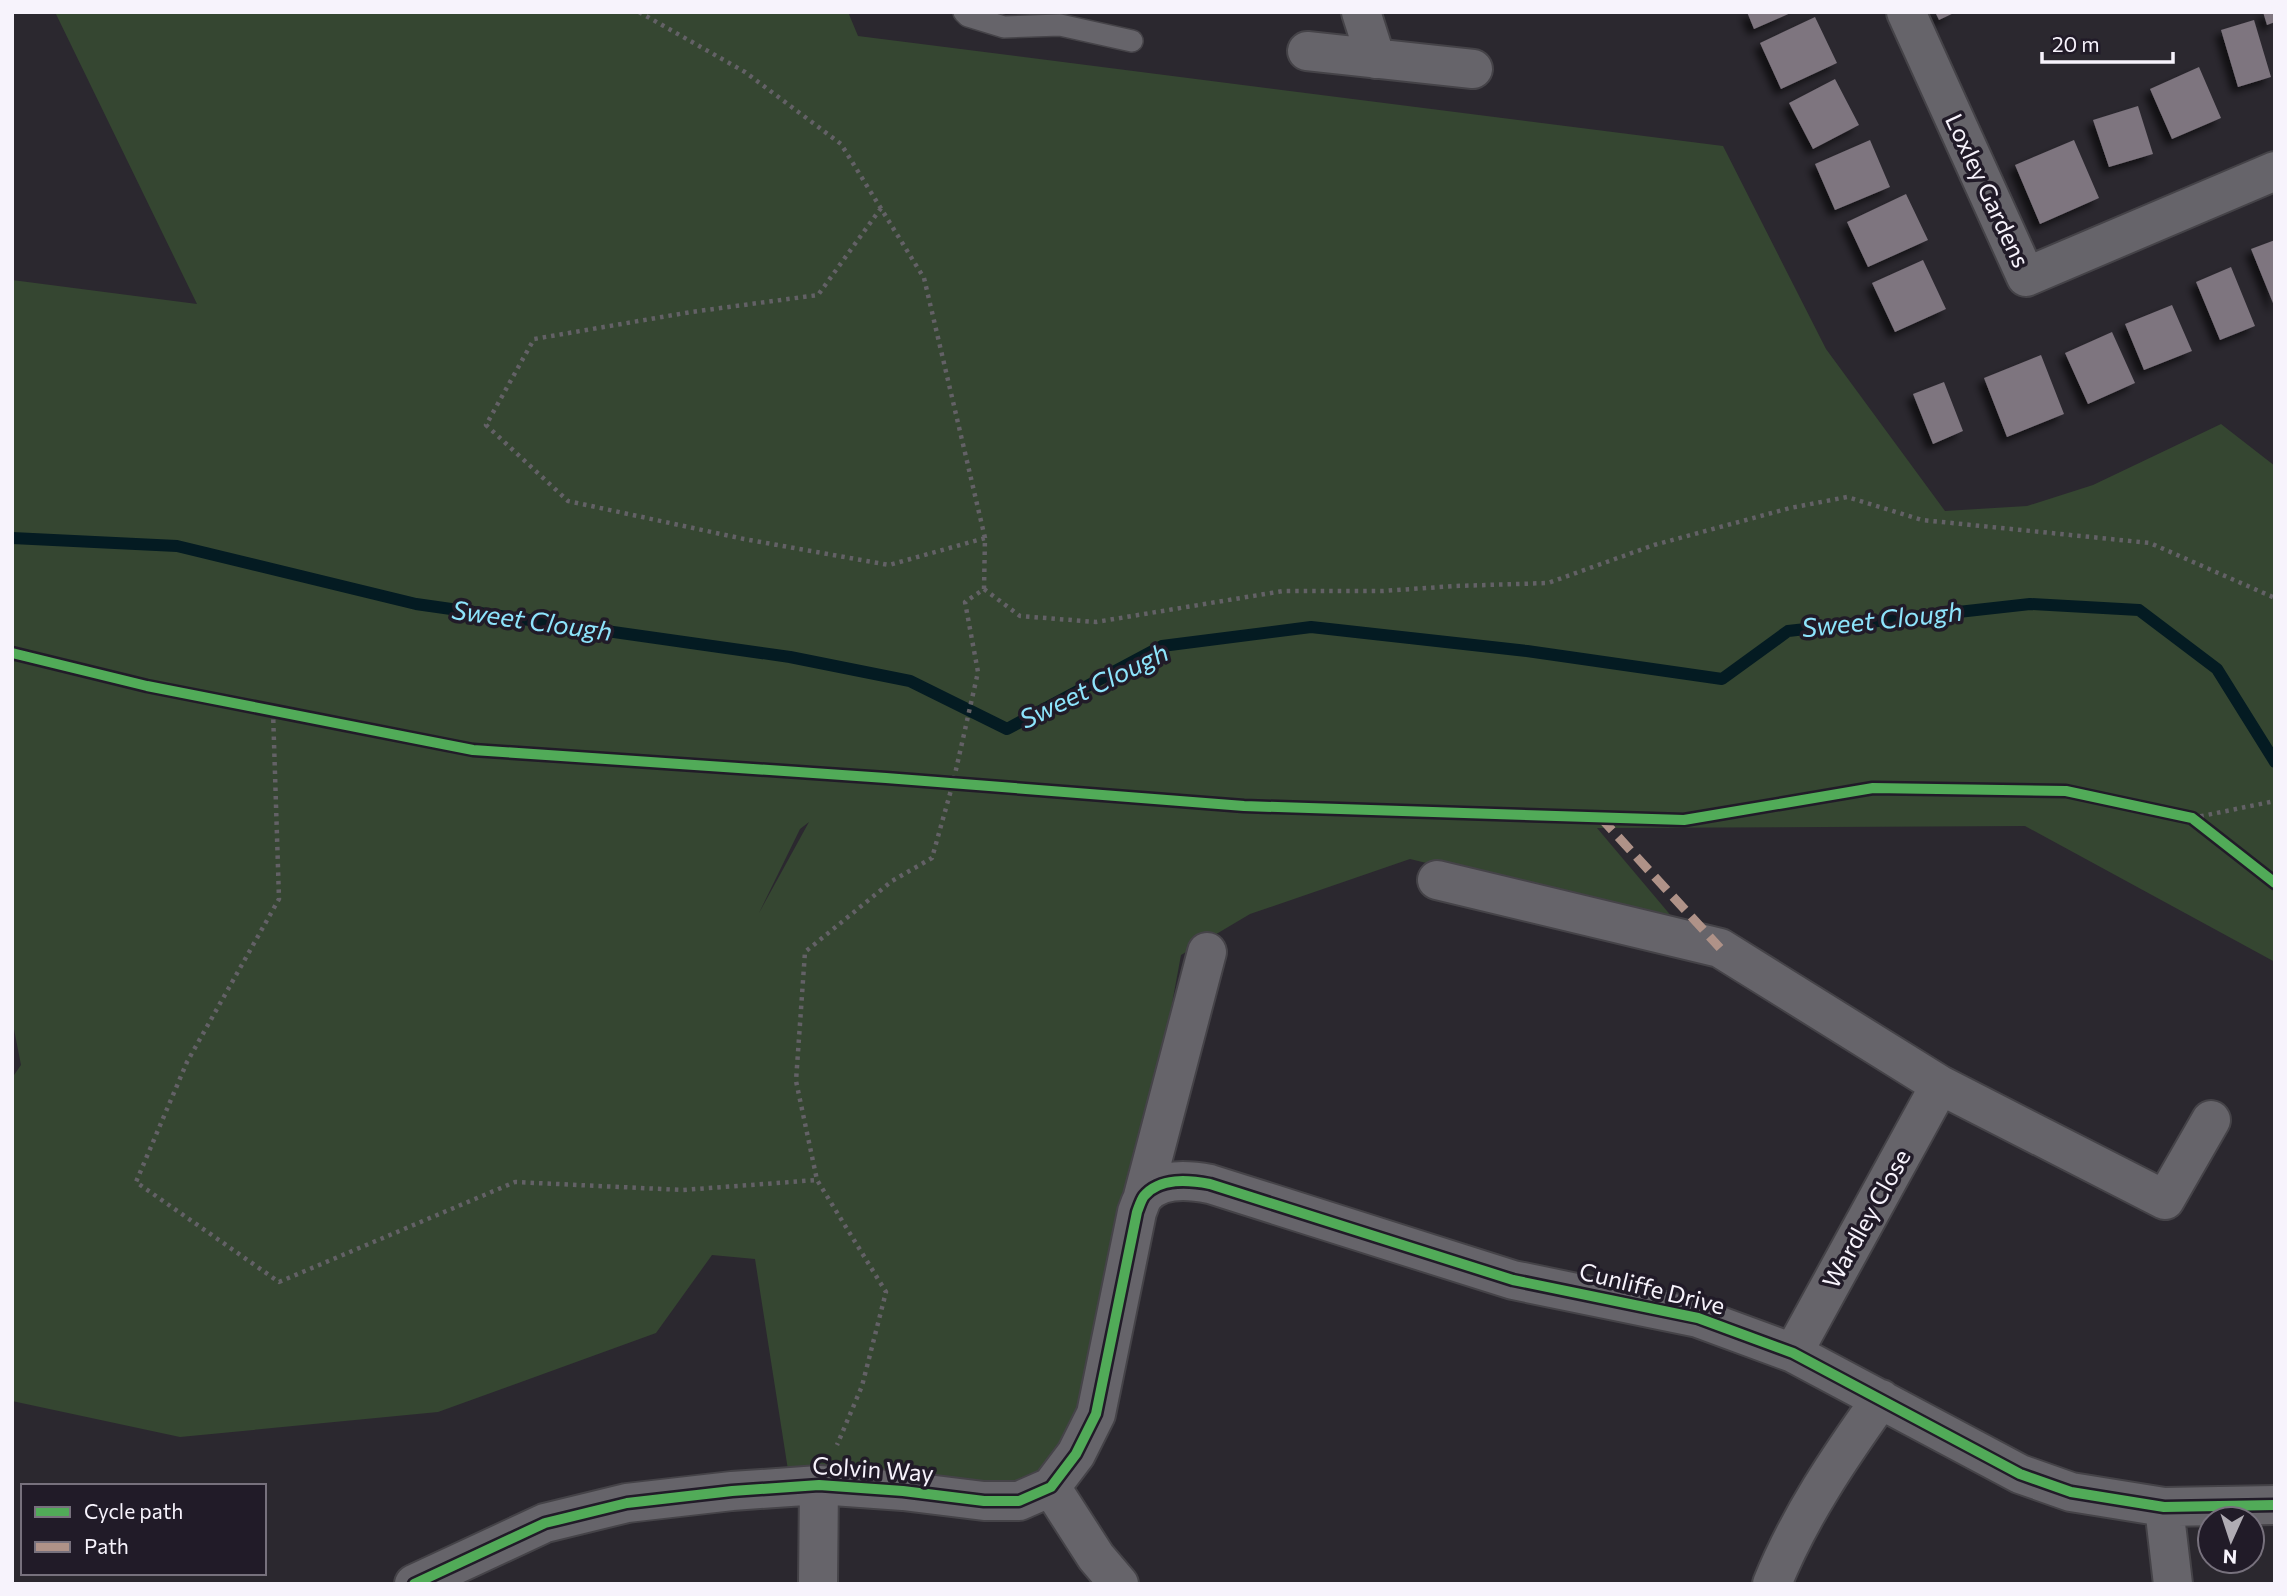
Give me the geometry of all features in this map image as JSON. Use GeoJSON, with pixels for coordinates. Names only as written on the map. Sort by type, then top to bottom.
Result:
{"type":"FeatureCollection","features":[{"type":"Feature","properties":{"kind":"street"},"geometry":{"type":"LineString","coordinates":[[1360,12],[1376,59]]}},
{"type":"Feature","properties":{"kind":"street","name":"Loxley Gardens"},"geometry":{"type":"LineString","coordinates":[[1906,12],[2026,277],[2275,171]]}},
{"type":"Feature","properties":{"kind":"street"},"geometry":{"type":"LineString","coordinates":[[1307,51],[1473,69]]}},
{"type":"Feature","properties":{"kind":"street"},"geometry":{"type":"LineString","coordinates":[[1437,880],[1720,948],[1940,1085],[2165,1199],[2211,1120]]}},
{"type":"Feature","properties":{"kind":"street","name":"Colvin Way"},"geometry":{"type":"LineString","coordinates":[[414,1584],[467,1572],[545,1522],[627,1503],[819,1485],[903,1491],[984,1501],[1019,1501],[1051,1487],[1076,1454],[1096,1414],[1140,1204],[1207,952]]}},
{"type":"Feature","properties":{"kind":"street","name":"Wardley Close"},"geometry":{"type":"LineString","coordinates":[[1793,1353],[1940,1085]]}},
{"type":"Feature","properties":{"kind":"street","name":"Cunliffe Drive"},"geometry":{"type":"LineString","coordinates":[[1140,1204],[1156,1188],[1172,1181],[1190,1180],[1210,1184],[1513,1280],[1698,1318],[1793,1353],[2020,1474],[2071,1492],[2164,1507],[2275,1505]]}},
{"type":"Feature","properties":{"kind":"street"},"geometry":{"type":"LineString","coordinates":[[1772,1584],[1803,1519],[1834,1465],[1881,1399]]}},
{"type":"Feature","properties":{"kind":"street"},"geometry":{"type":"LineString","coordinates":[[818,1584],[819,1485]]}},
{"type":"Feature","properties":{"kind":"street"},"geometry":{"type":"LineString","coordinates":[[1051,1487],[1096,1557],[1119,1584]]}},
{"type":"Feature","properties":{"kind":"street"},"geometry":{"type":"LineString","coordinates":[[2164,1507],[2173,1584]]}},
{"type":"Feature","properties":{"kind":"lane"},"geometry":{"type":"LineString","coordinates":[[964,12],[968,16],[1004,27],[1060,25],[1132,41]]}},
{"type":"Feature","properties":{"kind":"path"},"geometry":{"type":"LineString","coordinates":[[640,14],[647,12]]}},
{"type":"Feature","properties":{"kind":"path"},"geometry":{"type":"LineString","coordinates":[[640,14],[745,72],[841,144],[924,278],[985,538],[984,589]]}},
{"type":"Feature","properties":{"kind":"path"},"geometry":{"type":"LineString","coordinates":[[880,208],[818,295],[691,312],[534,339],[486,425],[568,501],[744,539],[889,565],[985,538]]}},
{"type":"Feature","properties":{"kind":"path"},"geometry":{"type":"LineString","coordinates":[[984,589],[1020,616],[1096,622],[1283,591],[1383,592],[1548,583],[1654,545],[1790,508],[1847,498],[1922,520],[2150,543],[2275,598]]}},
{"type":"Feature","properties":{"kind":"path"},"geometry":{"type":"LineString","coordinates":[[819,1485],[862,1386],[886,1292],[817,1180],[796,1081],[805,952],[892,881],[932,858],[953,783],[978,672],[965,602],[984,589]]}},
{"type":"Feature","properties":{"kind":"path"},"geometry":{"type":"LineString","coordinates":[[260,708],[286,713]]}},
{"type":"Feature","properties":{"kind":"path"},"geometry":{"type":"LineString","coordinates":[[273,711],[279,899],[187,1062],[136,1181],[279,1282],[515,1182],[682,1190],[817,1180]]}},
{"type":"Feature","properties":{"kind":"path"},"geometry":{"type":"LineString","coordinates":[[940,782],[967,784]]}},
{"type":"Feature","properties":{"kind":"path"},"geometry":{"type":"LineString","coordinates":[[2179,816],[2192,818],[2275,800]]}},
{"type":"Feature","properties":{"kind":"path"},"geometry":{"type":"LineString","coordinates":[[2192,818],[2202,827]]}},
{"type":"Feature","properties":{"kind":"green space"},"geometry":{"type":"Polygon","coordinates":[[[55,12],[848,12],[858,36],[1723,146],[1826,349],[1945,511],[2027,506],[2093,485],[2221,424],[2275,466],[2275,962],[2025,826],[1597,828],[1678,924],[1410,859],[1250,914],[1181,955],[1096,1414],[1051,1487],[788,1470],[755,1259],[712,1255],[656,1333],[438,1412],[180,1437],[12,1401],[12,1078],[21,1065],[12,1019],[12,280],[197,304],[55,12]],[[809,822],[800,829],[759,913],[809,822]]]}},
{"type":"Feature","properties":{"kind":"building"},"geometry":{"type":"Polygon","coordinates":[[[1747,12],[1793,12],[1754,29],[1747,12]]]}},
{"type":"Feature","properties":{"kind":"building"},"geometry":{"type":"Polygon","coordinates":[[[1935,12],[1956,12],[1939,20],[1935,12]]]}},
{"type":"Feature","properties":{"kind":"building"},"geometry":{"type":"Polygon","coordinates":[[[2263,12],[2275,12],[2275,22],[2267,25],[2263,12]]]}},
{"type":"Feature","properties":{"kind":"building"},"geometry":{"type":"Polygon","coordinates":[[[1815,17],[1837,63],[1781,89],[1760,43],[1815,17]]]}},
{"type":"Feature","properties":{"kind":"building"},"geometry":{"type":"Polygon","coordinates":[[[2254,20],[2271,77],[2238,87],[2221,30],[2254,20]]]}},
{"type":"Feature","properties":{"kind":"building"},"geometry":{"type":"Polygon","coordinates":[[[2199,67],[2221,118],[2172,139],[2150,89],[2199,67]]]}},
{"type":"Feature","properties":{"kind":"building"},"geometry":{"type":"Polygon","coordinates":[[[1835,79],[1859,125],[1813,149],[1789,103],[1835,79]]]}},
{"type":"Feature","properties":{"kind":"building"},"geometry":{"type":"Polygon","coordinates":[[[2138,106],[2153,154],[2109,167],[2093,120],[2138,106]]]}},
{"type":"Feature","properties":{"kind":"building"},"geometry":{"type":"Polygon","coordinates":[[[1870,140],[1890,187],[1835,210],[1815,164],[1870,140]]]}},
{"type":"Feature","properties":{"kind":"building"},"geometry":{"type":"Polygon","coordinates":[[[2074,140],[2099,198],[2040,224],[2015,165],[2074,140]]]}},
{"type":"Feature","properties":{"kind":"building"},"geometry":{"type":"Polygon","coordinates":[[[1906,194],[1928,240],[1868,267],[1847,222],[1906,194]]]}},
{"type":"Feature","properties":{"kind":"building"},"geometry":{"type":"Polygon","coordinates":[[[2275,240],[2275,308],[2251,249],[2275,240]]]}},
{"type":"Feature","properties":{"kind":"building"},"geometry":{"type":"Polygon","coordinates":[[[1923,260],[1946,309],[1895,332],[1872,283],[1923,260]]]}},
{"type":"Feature","properties":{"kind":"building"},"geometry":{"type":"Polygon","coordinates":[[[2231,267],[2255,326],[2220,340],[2196,282],[2231,267]]]}},
{"type":"Feature","properties":{"kind":"building"},"geometry":{"type":"Polygon","coordinates":[[[2172,305],[2192,351],[2144,370],[2125,324],[2172,305]]]}},
{"type":"Feature","properties":{"kind":"building"},"geometry":{"type":"Polygon","coordinates":[[[2112,332],[2135,383],[2088,404],[2065,353],[2112,332]]]}},
{"type":"Feature","properties":{"kind":"building"},"geometry":{"type":"Polygon","coordinates":[[[2041,355],[2064,414],[2007,437],[1984,378],[2041,355]]]}},
{"type":"Feature","properties":{"kind":"building"},"geometry":{"type":"Polygon","coordinates":[[[1944,382],[1963,431],[1933,444],[1913,394],[1944,382]]]}},
{"type":"Feature","properties":{"kind":"waterway","name":"Sweet Clough"},"geometry":{"type":"LineString","coordinates":[[12,538],[177,546],[416,604],[790,657],[910,681],[1007,729],[1162,646],[1311,627],[1527,651],[1722,679],[1788,631],[2030,604],[2139,610],[2217,669],[2275,762]]}},
{"type":"Feature","properties":{"kind":"marked path"},"geometry":{"type":"LineString","coordinates":[[1600,817],[1720,948]]}},
{"type":"Feature","properties":{"kind":"cycle path"},"geometry":{"type":"LineString","coordinates":[[12,653],[147,686],[473,750],[1244,806],[1684,820],[1873,788],[2066,791],[2192,818],[2275,883]]}},
{"type":"Feature","properties":{"kind":"cycle path"},"geometry":{"type":"LineString","coordinates":[[414,1584],[545,1523],[627,1503],[732,1491],[819,1485],[903,1491],[984,1501],[1019,1501],[1051,1487],[1076,1454],[1096,1414],[1140,1204],[1151,1190],[1175,1181],[1210,1184],[1513,1280],[1698,1318],[1793,1353],[2020,1474],[2071,1492],[2164,1507],[2275,1505]]}}]}
